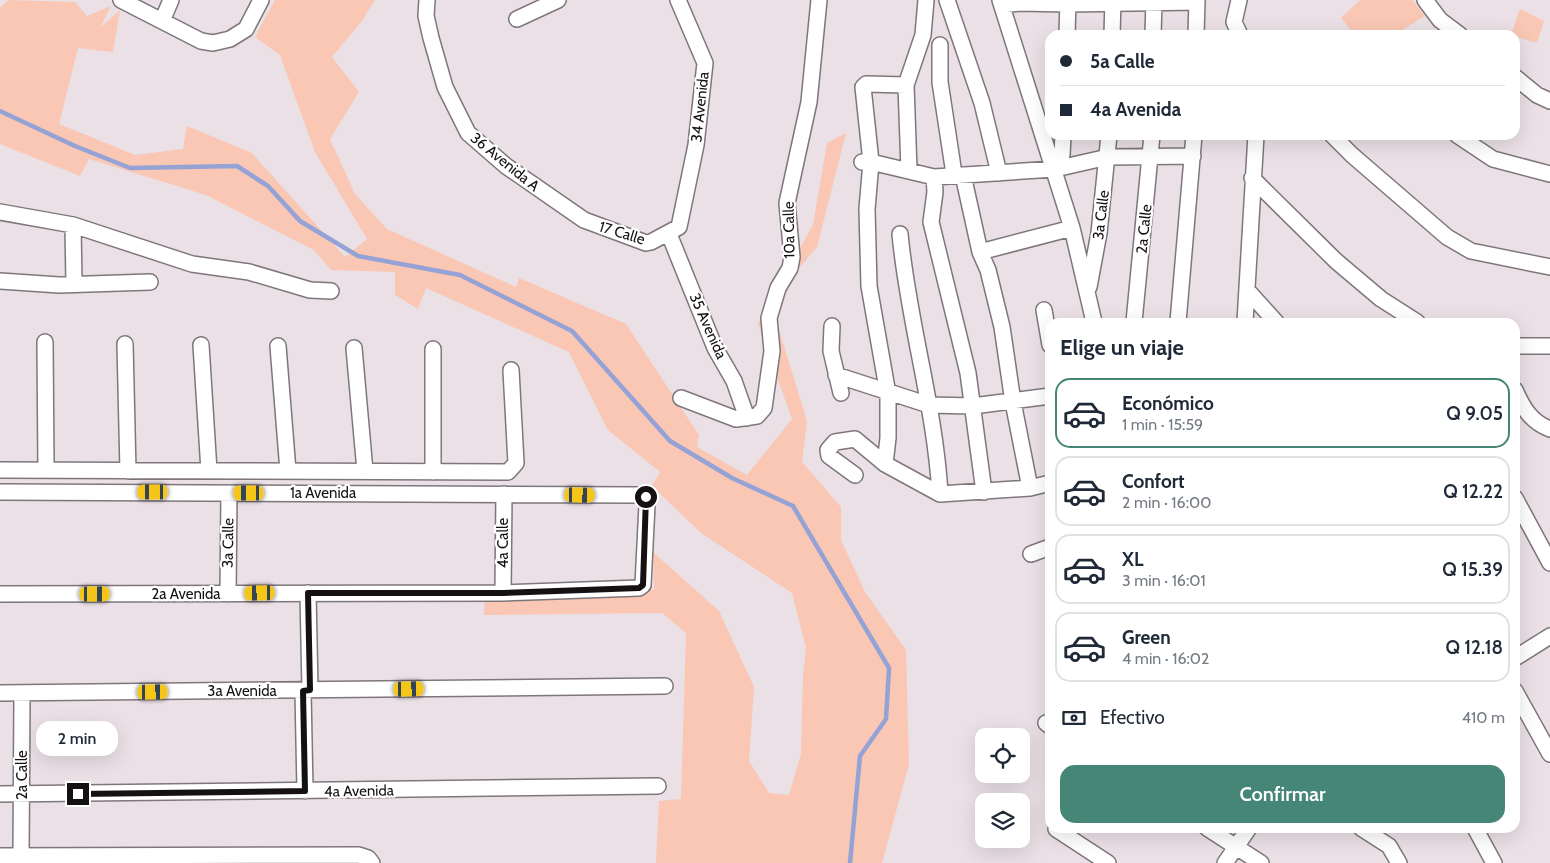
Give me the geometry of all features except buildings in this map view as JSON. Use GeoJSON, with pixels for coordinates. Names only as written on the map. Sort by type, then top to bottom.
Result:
{"type":"FeatureCollection","features":[{"type":"Feature","properties":{"kind":"street"},"geometry":{"type":"LineString","coordinates":[[121,0],[176,30],[213,43],[230,39],[246,29],[261,0]]}},
{"type":"Feature","properties":{"kind":"street"},"geometry":{"type":"LineString","coordinates":[[162,21],[171,0]]}},
{"type":"Feature","properties":{"kind":"street","name":"36 Avenida A"},"geometry":{"type":"LineString","coordinates":[[427,0],[426,16],[445,87],[468,133],[506,166],[584,220]]}},
{"type":"Feature","properties":{"kind":"street"},"geometry":{"type":"LineString","coordinates":[[517,18],[558,0]]}},
{"type":"Feature","properties":{"kind":"street","name":"34 Avenida"},"geometry":{"type":"LineString","coordinates":[[678,0],[704,63],[696,145],[682,219]]}},
{"type":"Feature","properties":{"kind":"street","name":"10a Calle"},"geometry":{"type":"LineString","coordinates":[[747,418],[757,416],[764,408],[772,351],[769,318],[778,288],[790,268],[792,257],[787,203],[808,102],[819,0]]}},
{"type":"Feature","properties":{"kind":"street"},"geometry":{"type":"LineString","coordinates":[[909,170],[906,85],[923,35],[926,0]]}},
{"type":"Feature","properties":{"kind":"street"},"geometry":{"type":"LineString","coordinates":[[947,0],[982,103],[999,173]]}},
{"type":"Feature","properties":{"kind":"street"},"geometry":{"type":"LineString","coordinates":[[1238,30],[1234,22],[1239,0]]}},
{"type":"Feature","properties":{"kind":"street"},"geometry":{"type":"LineString","coordinates":[[1425,0],[1440,20],[1453,30]]}},
{"type":"Feature","properties":{"kind":"street"},"geometry":{"type":"LineString","coordinates":[[1045,138],[1001,3],[1023,1],[1197,1],[1196,30]]}},
{"type":"Feature","properties":{"kind":"street"},"geometry":{"type":"LineString","coordinates":[[1112,30],[1113,1]]}},
{"type":"Feature","properties":{"kind":"street"},"geometry":{"type":"LineString","coordinates":[[1153,30],[1154,1]]}},
{"type":"Feature","properties":{"kind":"street"},"geometry":{"type":"LineString","coordinates":[[1067,30],[1068,2]]}},
{"type":"Feature","properties":{"kind":"street"},"geometry":{"type":"LineString","coordinates":[[940,45],[940,82],[959,175],[980,252],[988,270],[1002,327],[1012,402],[1030,488]]}},
{"type":"Feature","properties":{"kind":"street"},"geometry":{"type":"LineString","coordinates":[[1520,81],[1537,95],[1550,101]]}},
{"type":"Feature","properties":{"kind":"street"},"geometry":{"type":"LineString","coordinates":[[885,464],[888,438],[888,394],[869,286],[863,86],[866,84],[906,85]]}},
{"type":"Feature","properties":{"kind":"street"},"geometry":{"type":"LineString","coordinates":[[1046,140],[1072,228],[1093,318]]}},
{"type":"Feature","properties":{"kind":"street"},"geometry":{"type":"LineString","coordinates":[[1055,169],[1062,155],[1063,140]]}},
{"type":"Feature","properties":{"kind":"street","name":"3a Calle"},"geometry":{"type":"LineString","coordinates":[[1088,294],[1099,233],[1109,140]]}},
{"type":"Feature","properties":{"kind":"street","name":"2a Calle"},"geometry":{"type":"LineString","coordinates":[[1134,318],[1152,156],[1152,140]]}},
{"type":"Feature","properties":{"kind":"street"},"geometry":{"type":"LineString","coordinates":[[1178,318],[1194,140]]}},
{"type":"Feature","properties":{"kind":"street"},"geometry":{"type":"LineString","coordinates":[[1245,318],[1256,140]]}},
{"type":"Feature","properties":{"kind":"street"},"geometry":{"type":"LineString","coordinates":[[1337,140],[1447,237],[1471,252],[1550,267]]}},
{"type":"Feature","properties":{"kind":"street"},"geometry":{"type":"LineString","coordinates":[[1464,140],[1492,159],[1550,174]]}},
{"type":"Feature","properties":{"kind":"street"},"geometry":{"type":"LineString","coordinates":[[866,162],[934,176],[1055,169],[1108,157],[1193,156]]}},
{"type":"Feature","properties":{"kind":"street"},"geometry":{"type":"LineString","coordinates":[[934,176],[932,222],[959,332],[984,492]]}},
{"type":"Feature","properties":{"kind":"street"},"geometry":{"type":"LineString","coordinates":[[1252,178],[1336,261],[1381,299],[1411,318]]}},
{"type":"Feature","properties":{"kind":"street"},"geometry":{"type":"LineString","coordinates":[[0,212],[73,225],[192,264],[249,272],[310,290],[331,291]]}},
{"type":"Feature","properties":{"kind":"street","name":"17 Calle"},"geometry":{"type":"LineString","coordinates":[[584,220],[646,243],[669,234],[679,227],[682,219]]}},
{"type":"Feature","properties":{"kind":"street"},"geometry":{"type":"LineString","coordinates":[[73,225],[74,284]]}},
{"type":"Feature","properties":{"kind":"street"},"geometry":{"type":"LineString","coordinates":[[980,252],[1072,228]]}},
{"type":"Feature","properties":{"kind":"street","name":"35 Avenida"},"geometry":{"type":"LineString","coordinates":[[669,234],[715,348],[734,381],[747,418]]}},
{"type":"Feature","properties":{"kind":"street"},"geometry":{"type":"LineString","coordinates":[[900,234],[908,300],[929,405],[940,494]]}},
{"type":"Feature","properties":{"kind":"street"},"geometry":{"type":"LineString","coordinates":[[0,281],[74,284],[150,282]]}},
{"type":"Feature","properties":{"kind":"street"},"geometry":{"type":"LineString","coordinates":[[1248,291],[1272,318]]}},
{"type":"Feature","properties":{"kind":"street"},"geometry":{"type":"LineString","coordinates":[[1044,310],[1045,318]]}},
{"type":"Feature","properties":{"kind":"street"},"geometry":{"type":"LineString","coordinates":[[832,326],[831,351],[841,393]]}},
{"type":"Feature","properties":{"kind":"street"},"geometry":{"type":"LineString","coordinates":[[45,342],[46,470]]}},
{"type":"Feature","properties":{"kind":"street"},"geometry":{"type":"LineString","coordinates":[[125,344],[128,470]]}},
{"type":"Feature","properties":{"kind":"street"},"geometry":{"type":"LineString","coordinates":[[201,345],[209,471]]}},
{"type":"Feature","properties":{"kind":"street"},"geometry":{"type":"LineString","coordinates":[[1520,345],[1550,346]]}},
{"type":"Feature","properties":{"kind":"street"},"geometry":{"type":"LineString","coordinates":[[278,346],[288,471]]}},
{"type":"Feature","properties":{"kind":"street"},"geometry":{"type":"LineString","coordinates":[[354,348],[365,471]]}},
{"type":"Feature","properties":{"kind":"street"},"geometry":{"type":"LineString","coordinates":[[433,349],[433,472]]}},
{"type":"Feature","properties":{"kind":"street"},"geometry":{"type":"LineString","coordinates":[[0,470],[508,472],[516,463],[511,370]]}},
{"type":"Feature","properties":{"kind":"street"},"geometry":{"type":"LineString","coordinates":[[836,376],[888,394],[929,405],[972,406],[1045,397]]}},
{"type":"Feature","properties":{"kind":"street"},"geometry":{"type":"LineString","coordinates":[[681,398],[736,419],[747,418]]}},
{"type":"Feature","properties":{"kind":"street"},"geometry":{"type":"LineString","coordinates":[[1520,400],[1526,412],[1539,424],[1550,429]]}},
{"type":"Feature","properties":{"kind":"street"},"geometry":{"type":"LineString","coordinates":[[855,475],[829,456],[828,450],[835,442],[855,439],[885,464],[940,494],[1030,488],[1045,484]]}},
{"type":"Feature","properties":{"kind":"street","name":"1a Avenida"},"geometry":{"type":"LineString","coordinates":[[0,492],[504,494],[646,497],[642,587]]}},
{"type":"Feature","properties":{"kind":"street","name":"3a Calle"},"geometry":{"type":"LineString","coordinates":[[228,594],[229,493]]}},
{"type":"Feature","properties":{"kind":"street","name":"4a Calle"},"geometry":{"type":"LineString","coordinates":[[503,593],[504,494]]}},
{"type":"Feature","properties":{"kind":"street"},"geometry":{"type":"LineString","coordinates":[[1520,507],[1550,563]]}},
{"type":"Feature","properties":{"kind":"street"},"geometry":{"type":"LineString","coordinates":[[1031,554],[1045,549]]}},
{"type":"Feature","properties":{"kind":"street","name":"2a Avenida"},"geometry":{"type":"LineString","coordinates":[[0,594],[503,593],[642,587]]}},
{"type":"Feature","properties":{"kind":"street"},"geometry":{"type":"LineString","coordinates":[[305,791],[308,593]]}},
{"type":"Feature","properties":{"kind":"street"},"geometry":{"type":"LineString","coordinates":[[1520,655],[1550,636]]}},
{"type":"Feature","properties":{"kind":"street","name":"3a Avenida"},"geometry":{"type":"LineString","coordinates":[[0,693],[665,686]]}},
{"type":"Feature","properties":{"kind":"street","name":"2a Calle"},"geometry":{"type":"LineString","coordinates":[[21,856],[22,693]]}},
{"type":"Feature","properties":{"kind":"street"},"geometry":{"type":"LineString","coordinates":[[1520,698],[1544,731],[1550,754]]}},
{"type":"Feature","properties":{"kind":"street","name":"4a Avenida"},"geometry":{"type":"LineString","coordinates":[[0,794],[658,786]]}},
{"type":"Feature","properties":{"kind":"street"},"geometry":{"type":"LineString","coordinates":[[1062,833],[1108,863]]}},
{"type":"Feature","properties":{"kind":"street"},"geometry":{"type":"LineString","coordinates":[[1215,833],[1261,863]]}},
{"type":"Feature","properties":{"kind":"street"},"geometry":{"type":"LineString","coordinates":[[1225,863],[1246,833]]}},
{"type":"Feature","properties":{"kind":"street"},"geometry":{"type":"LineString","coordinates":[[1370,833],[1389,846],[1399,863]]}},
{"type":"Feature","properties":{"kind":"street"},"geometry":{"type":"LineString","coordinates":[[1478,833],[1494,863]]}},
{"type":"Feature","properties":{"kind":"street"},"geometry":{"type":"LineString","coordinates":[[0,856],[327,859],[360,854],[370,860]]}},
{"type":"Feature","properties":{"kind":"shaded area"},"geometry":{"type":"Polygon","coordinates":[[[8,0],[75,2],[87,16],[111,6],[100,28],[120,10],[113,52],[78,48],[59,124],[135,155],[183,149],[187,126],[252,153],[345,257],[367,239],[315,152],[280,55],[255,37],[275,0],[375,0],[362,21],[332,57],[359,92],[330,139],[355,194],[387,229],[516,287],[519,278],[626,324],[699,435],[697,447],[747,475],[792,419],[758,324],[813,225],[827,143],[846,133],[817,247],[791,278],[777,323],[807,421],[802,462],[841,507],[841,540],[865,592],[906,650],[909,764],[882,863],[656,863],[659,801],[681,799],[686,633],[662,613],[484,615],[485,600],[654,590],[653,552],[719,611],[754,687],[749,761],[769,793],[789,795],[801,754],[803,675],[806,648],[792,593],[701,533],[652,486],[660,472],[608,430],[569,352],[426,288],[418,309],[395,295],[395,272],[331,270],[314,250],[206,195],[89,159],[80,176],[0,144],[0,8],[8,0]]]}},
{"type":"Feature","properties":{"kind":"shaded area"},"geometry":{"type":"Polygon","coordinates":[[[1360,0],[1412,0],[1425,16],[1402,30],[1351,30],[1341,18],[1360,0]]]}},
{"type":"Feature","properties":{"kind":"shaded area"},"geometry":{"type":"Polygon","coordinates":[[[1520,9],[1544,21],[1537,43],[1520,38],[1520,30],[1513,30],[1520,9]]]}},
{"type":"Feature","properties":{"kind":"waterway"},"geometry":{"type":"LineString","coordinates":[[0,111],[75,146],[130,168],[237,166],[268,186],[300,221],[358,256],[460,275],[572,331],[670,441],[732,478],[793,506],[889,668],[886,719],[860,756],[850,863]]}},
{"type":"Feature","properties":{"kind":"route"},"geometry":{"type":"LineString","coordinates":[[78,794],[305,791],[303,691],[310,690],[308,593],[503,593],[639,588],[643,585],[646,497]]}}]}
